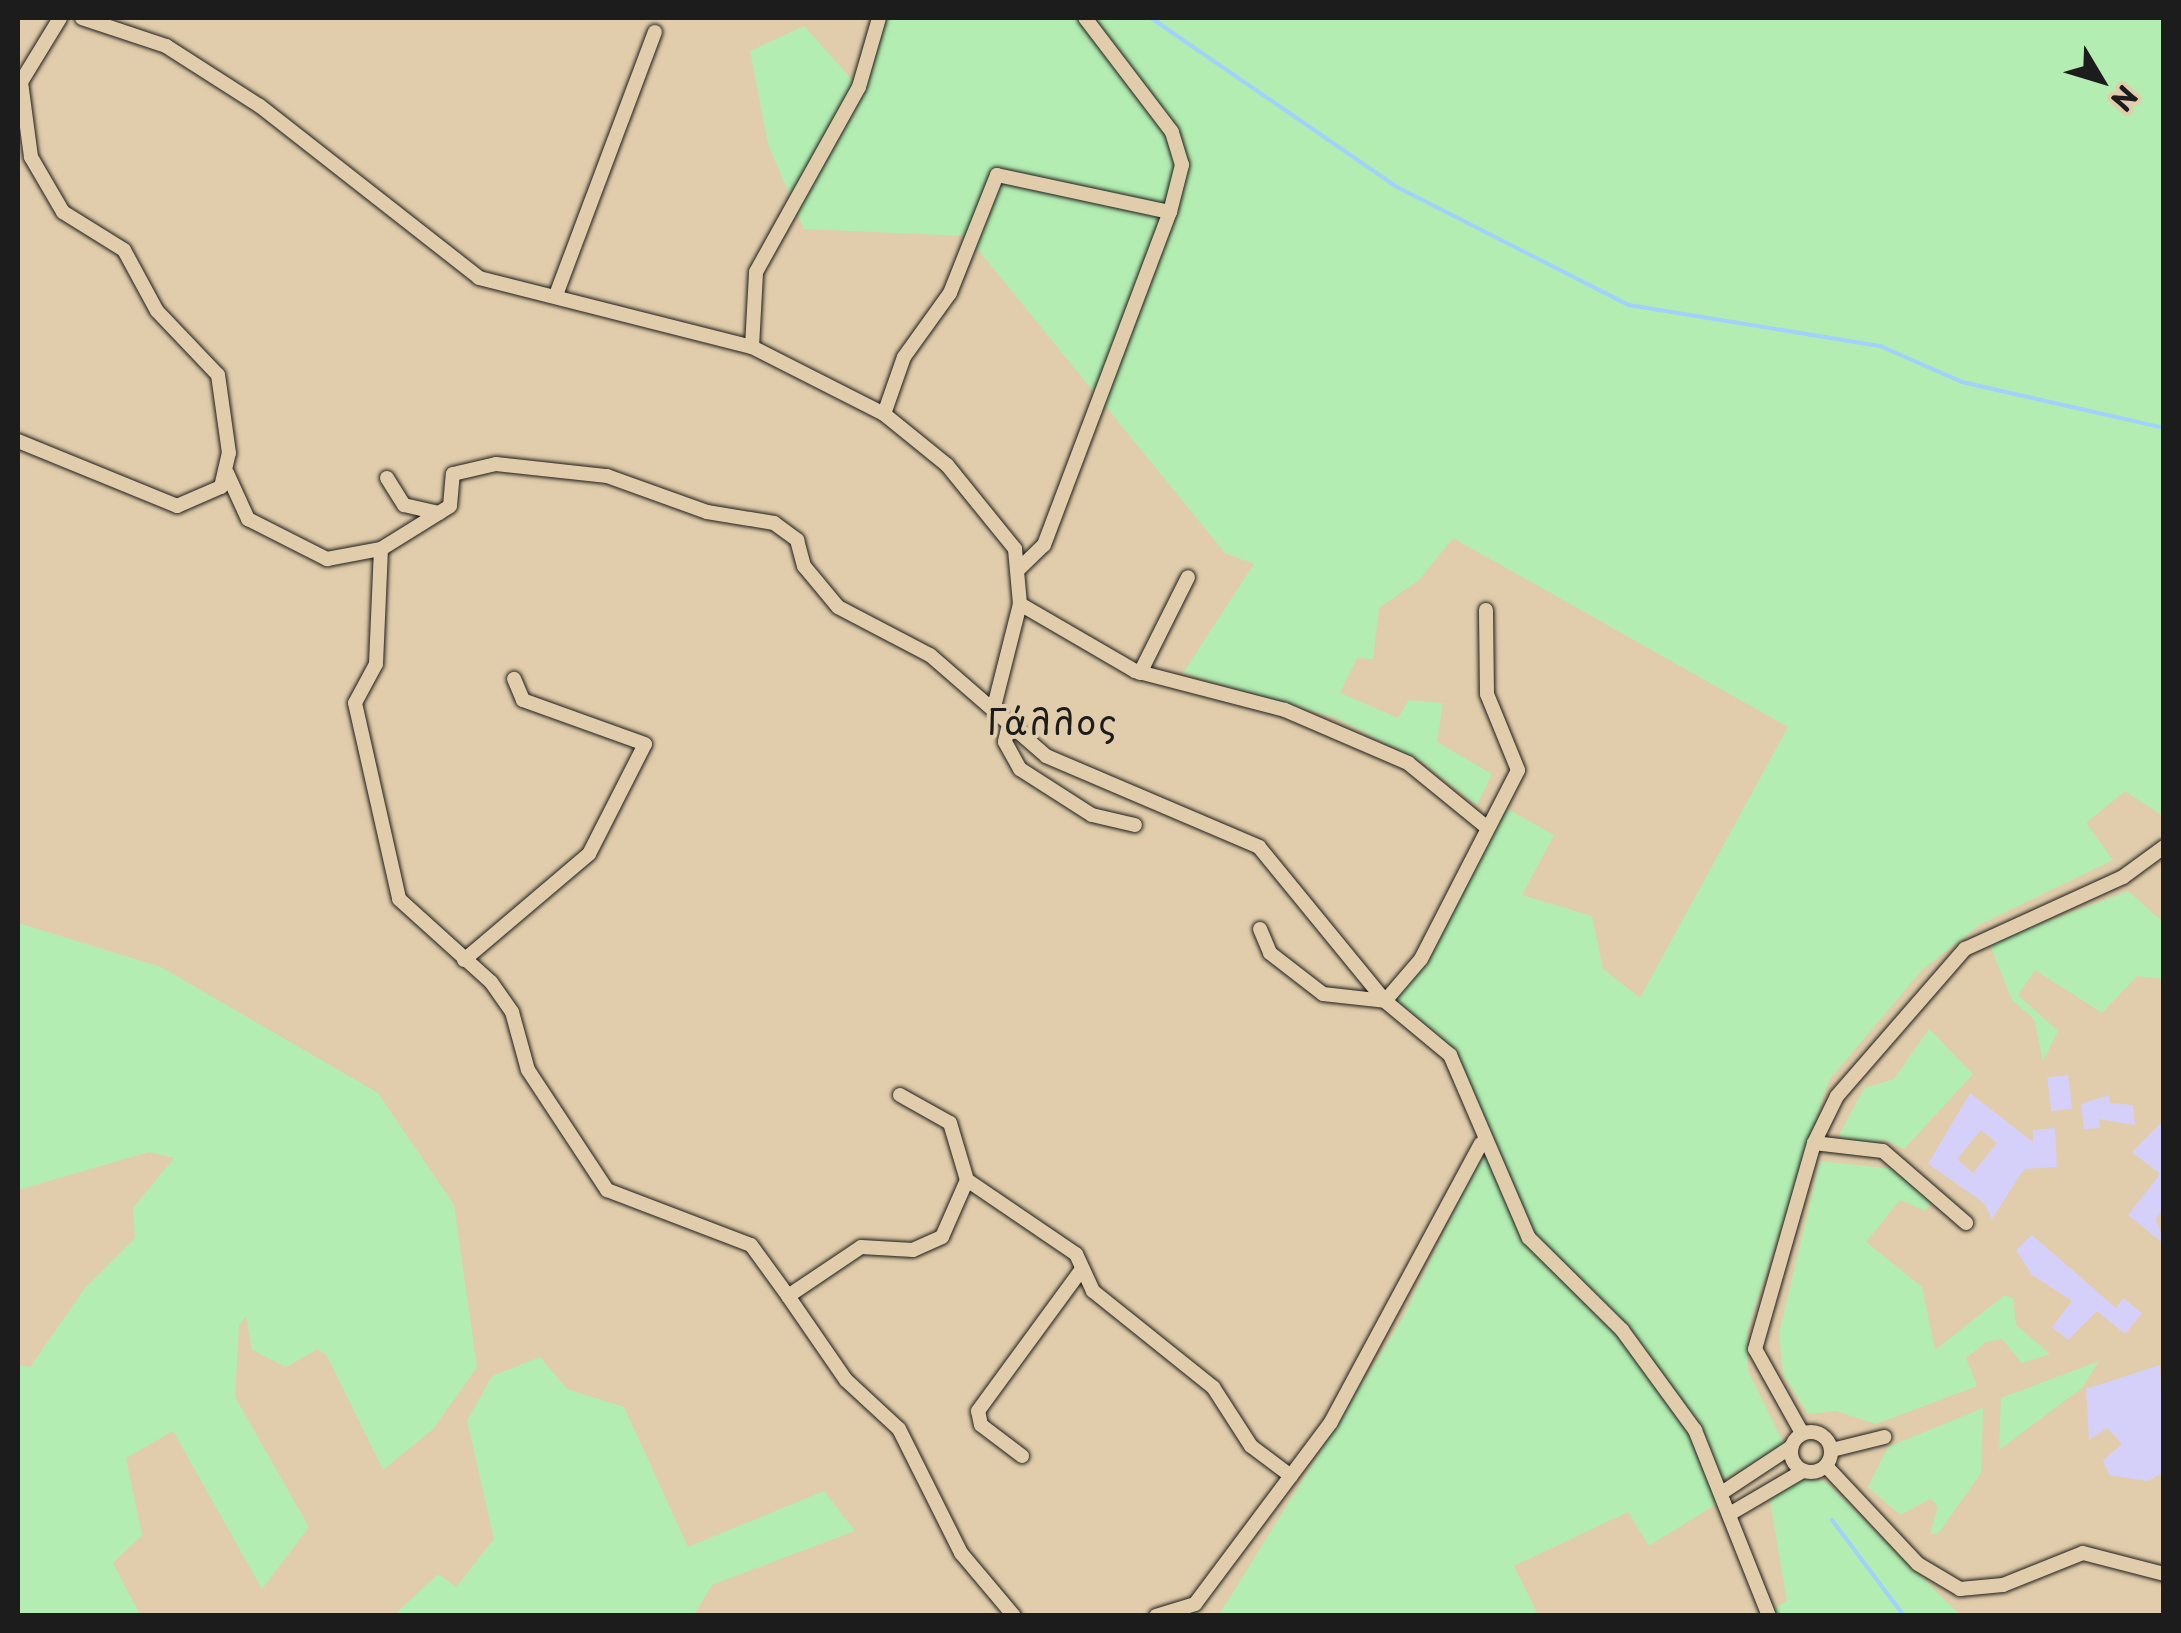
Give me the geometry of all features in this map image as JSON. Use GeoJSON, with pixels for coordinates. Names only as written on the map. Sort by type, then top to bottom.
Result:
{"type":"FeatureCollection","features":[{"type":"Feature","properties":{"kind":"street"},"geometry":{"type":"LineString","coordinates":[[60,18],[21,82],[31,157],[63,212],[124,250],[157,311],[218,375],[227,396],[227,472],[248,520],[327,559],[381,549],[444,511],[453,474],[496,464],[607,476],[695,509],[774,523],[797,540],[804,566],[852,618],[930,655],[994,706],[1010,724],[1079,773],[1259,847],[1384,1001],[1450,1054],[1481,1144],[1529,1238],[1660,1378],[1733,1512],[1769,1616]]}},
{"type":"Feature","properties":{"kind":"street"},"geometry":{"type":"LineString","coordinates":[[82,18],[166,46],[260,106],[479,278],[752,347],[884,414],[992,512],[1020,568],[1020,604],[994,706]]}},
{"type":"Feature","properties":{"kind":"street"},"geometry":{"type":"LineString","coordinates":[[752,347],[756,272],[859,87],[879,18]]}},
{"type":"Feature","properties":{"kind":"street"},"geometry":{"type":"LineString","coordinates":[[1020,568],[1044,544],[1170,212],[1182,166],[1172,132],[1085,18]]}},
{"type":"Feature","properties":{"kind":"street"},"geometry":{"type":"LineString","coordinates":[[556,295],[655,32]]}},
{"type":"Feature","properties":{"kind":"street"},"geometry":{"type":"LineString","coordinates":[[884,414],[904,357],[950,293],[997,174],[1170,212]]}},
{"type":"Feature","properties":{"kind":"street"},"geometry":{"type":"LineString","coordinates":[[18,441],[176,506],[208,500],[227,472]]}},
{"type":"Feature","properties":{"kind":"street"},"geometry":{"type":"LineString","coordinates":[[386,478],[404,505],[426,517],[444,511]]}},
{"type":"Feature","properties":{"kind":"street"},"geometry":{"type":"LineString","coordinates":[[381,549],[376,664],[356,713],[398,900],[464,960],[512,1012],[528,1070],[607,1190],[751,1245],[846,1380],[899,1429],[960,1553],[1014,1616]]}},
{"type":"Feature","properties":{"kind":"street"},"geometry":{"type":"LineString","coordinates":[[1140,672],[1188,578]]}},
{"type":"Feature","properties":{"kind":"street"},"geometry":{"type":"LineString","coordinates":[[1020,604],[1140,672],[1285,710],[1360,740],[1408,763],[1485,826]]}},
{"type":"Feature","properties":{"kind":"street"},"geometry":{"type":"LineString","coordinates":[[1384,1001],[1421,959],[1485,826],[1518,770],[1488,694],[1486,610]]}},
{"type":"Feature","properties":{"kind":"street"},"geometry":{"type":"LineString","coordinates":[[464,960],[589,854],[645,744],[523,700],[514,680]]}},
{"type":"Feature","properties":{"kind":"street"},"geometry":{"type":"LineString","coordinates":[[1010,724],[1005,742],[1020,769],[1092,815],[1135,825]]}},
{"type":"Feature","properties":{"kind":"street"},"geometry":{"type":"LineString","coordinates":[[1802,1434],[1755,1349],[1814,1143],[1845,1085],[1965,949],[2122,877],[2164,848]]}},
{"type":"Feature","properties":{"kind":"street"},"geometry":{"type":"LineString","coordinates":[[1260,929],[1270,952],[1310,987],[1384,1001]]}},
{"type":"Feature","properties":{"kind":"street"},"geometry":{"type":"LineString","coordinates":[[900,1094],[950,1123],[967,1180],[1064,1244],[1082,1268],[1092,1291],[1213,1387],[1251,1446],[1291,1476]]}},
{"type":"Feature","properties":{"kind":"street"},"geometry":{"type":"LineString","coordinates":[[1814,1143],[1883,1150],[1966,1224]]}},
{"type":"Feature","properties":{"kind":"street"},"geometry":{"type":"LineString","coordinates":[[1156,1616],[1194,1604],[1291,1476],[1395,1313],[1481,1144]]}},
{"type":"Feature","properties":{"kind":"street"},"geometry":{"type":"LineString","coordinates":[[788,1296],[861,1247],[913,1250],[942,1237],[967,1180]]}},
{"type":"Feature","properties":{"kind":"street"},"geometry":{"type":"LineString","coordinates":[[1022,1456],[981,1424],[978,1411],[1082,1268]]}},
{"type":"Feature","properties":{"kind":"street"},"geometry":{"type":"LineString","coordinates":[[1723,1492],[1792,1447],[1802,1434]]}},
{"type":"Feature","properties":{"kind":"street"},"geometry":{"type":"LineString","coordinates":[[1802,1434],[1822,1434],[1832,1450]]}},
{"type":"Feature","properties":{"kind":"street"},"geometry":{"type":"LineString","coordinates":[[1832,1450],[1884,1437]]}},
{"type":"Feature","properties":{"kind":"street"},"geometry":{"type":"LineString","coordinates":[[1792,1447],[1803,1470]]}},
{"type":"Feature","properties":{"kind":"street"},"geometry":{"type":"LineString","coordinates":[[1826,1466],[1832,1450]]}},
{"type":"Feature","properties":{"kind":"street"},"geometry":{"type":"LineString","coordinates":[[1733,1512],[1803,1470],[1826,1466]]}},
{"type":"Feature","properties":{"kind":"street"},"geometry":{"type":"LineString","coordinates":[[1826,1466],[1918,1564],[1960,1588],[2003,1584],[2084,1553],[2164,1574]]}},
{"type":"Feature","properties":{"kind":"green space"},"geometry":{"type":"Polygon","coordinates":[[[879,18],[2163,18],[2163,816],[2125,791],[2086,823],[2113,860],[1981,924],[1922,970],[1829,1080],[1747,1332],[1748,1371],[1784,1444],[1711,1487],[1718,1503],[1649,1546],[1628,1512],[1514,1566],[1538,1615],[1219,1615],[1402,1319],[1487,1142],[1457,1051],[1393,997],[1502,806],[1554,835],[1522,895],[1592,916],[1603,969],[1640,998],[1788,727],[1453,538],[1419,580],[1379,608],[1373,659],[1357,658],[1340,693],[1398,718],[1409,700],[1443,703],[1437,742],[1492,774],[1477,805],[1422,762],[1336,718],[1183,673],[1254,564],[1225,553],[967,236],[804,229],[768,144],[750,51],[804,26],[858,86],[879,18]]]}},
{"type":"Feature","properties":{"kind":"green space"},"geometry":{"type":"Polygon","coordinates":[[[2128,891],[2163,922],[2163,979],[2137,976],[2102,1013],[2035,970],[2018,995],[2058,1031],[2043,1061],[2034,1019],[2012,1000],[1989,943],[2128,891]]]}},
{"type":"Feature","properties":{"kind":"green space"},"geometry":{"type":"Polygon","coordinates":[[[18,923],[161,967],[378,1093],[454,1205],[477,1367],[433,1429],[383,1470],[327,1356],[318,1349],[286,1367],[252,1350],[246,1316],[239,1325],[235,1397],[309,1527],[262,1589],[173,1431],[126,1458],[142,1535],[113,1563],[140,1615],[18,1615],[18,1365],[30,1367],[85,1288],[135,1238],[133,1208],[174,1158],[149,1152],[18,1190],[18,923]]]}},
{"type":"Feature","properties":{"kind":"green space"},"geometry":{"type":"Polygon","coordinates":[[[1929,1029],[1973,1074],[1904,1149],[1885,1140],[1852,1145],[1839,1135],[1864,1088],[1894,1079],[1929,1029]]]}},
{"type":"Feature","properties":{"kind":"green space"},"geometry":{"type":"Polygon","coordinates":[[[1820,1161],[1896,1169],[1931,1203],[1926,1211],[1900,1200],[1866,1242],[1922,1287],[1935,1350],[2005,1295],[2013,1298],[2016,1325],[2050,1354],[2022,1363],[2002,1339],[1986,1342],[1966,1358],[1977,1386],[1876,1424],[1836,1411],[1808,1414],[1783,1374],[1779,1333],[1820,1161]]]}},
{"type":"Feature","properties":{"kind":"green space"},"geometry":{"type":"Polygon","coordinates":[[[540,1357],[567,1389],[624,1407],[688,1547],[824,1491],[855,1531],[712,1585],[694,1615],[394,1615],[438,1574],[456,1587],[494,1539],[467,1421],[492,1376],[540,1357]]]}},
{"type":"Feature","properties":{"kind":"green space"},"geometry":{"type":"Polygon","coordinates":[[[2099,1361],[2082,1388],[1999,1450],[2001,1398],[2099,1361]]]}},
{"type":"Feature","properties":{"kind":"green space"},"geometry":{"type":"Polygon","coordinates":[[[1983,1408],[1981,1473],[1938,1534],[1930,1534],[1938,1506],[1930,1499],[1900,1515],[1868,1487],[1888,1447],[1983,1408]]]}},
{"type":"Feature","properties":{"kind":"green space"},"geometry":{"type":"Polygon","coordinates":[[[1802,1475],[1826,1482],[1960,1615],[1762,1616],[1787,1601],[1770,1500],[1802,1475]]]}},
{"type":"Feature","properties":{"kind":"building"},"geometry":{"type":"Polygon","coordinates":[[[2068,1075],[2072,1109],[2051,1111],[2047,1078],[2068,1075]]]}},
{"type":"Feature","properties":{"kind":"building"},"geometry":{"type":"Polygon","coordinates":[[[1970,1093],[2033,1142],[2033,1130],[2055,1128],[2057,1167],[2024,1169],[1992,1219],[1984,1203],[1928,1164],[1970,1093]],[[1981,1130],[1957,1159],[1973,1173],[1997,1143],[1981,1130]]]}},
{"type":"Feature","properties":{"kind":"building"},"geometry":{"type":"Polygon","coordinates":[[[2109,1095],[2110,1103],[2133,1105],[2135,1125],[2099,1119],[2100,1128],[2084,1129],[2081,1104],[2109,1095]]]}},
{"type":"Feature","properties":{"kind":"building"},"geometry":{"type":"Polygon","coordinates":[[[2164,1120],[2164,1208],[2156,1218],[2164,1244],[2128,1215],[2160,1174],[2132,1152],[2164,1120]]]}},
{"type":"Feature","properties":{"kind":"building"},"geometry":{"type":"Polygon","coordinates":[[[2032,1235],[2116,1308],[2123,1298],[2142,1313],[2125,1334],[2097,1311],[2068,1340],[2052,1327],[2072,1301],[2032,1275],[2016,1250],[2032,1235]]]}},
{"type":"Feature","properties":{"kind":"building"},"geometry":{"type":"Polygon","coordinates":[[[2160,1365],[2164,1472],[2148,1481],[2109,1475],[2103,1460],[2122,1444],[2107,1428],[2089,1440],[2086,1389],[2160,1365]]]}},
{"type":"Feature","properties":{"kind":"waterway"},"geometry":{"type":"LineString","coordinates":[[1151,18],[1395,186],[1629,305],[1880,346],[1962,382],[2164,428]]}},
{"type":"Feature","properties":{"kind":"waterway"},"geometry":{"type":"LineString","coordinates":[[1832,1520],[1904,1616]]}},
{"type":"Feature","properties":{"kind":"district","name":"Γάλλος"},"geometry":{"type":"Point","coordinates":[1053,721]}}]}
